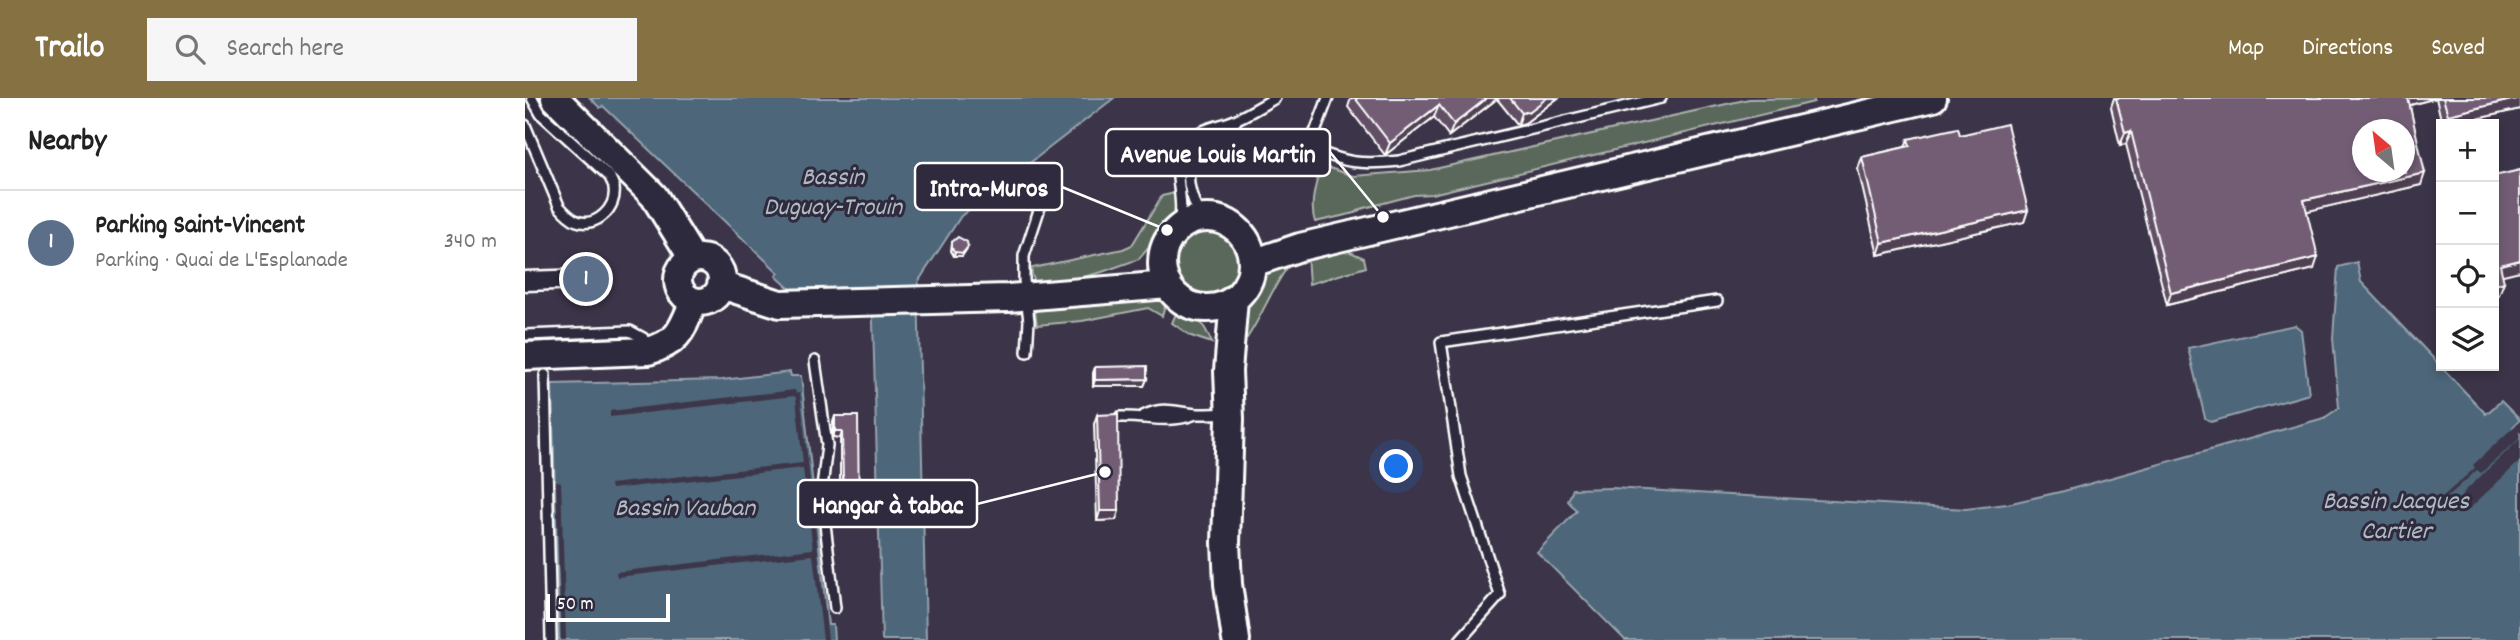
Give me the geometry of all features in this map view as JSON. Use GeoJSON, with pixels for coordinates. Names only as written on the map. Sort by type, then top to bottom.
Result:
{"type":"FeatureCollection","features":[{"type":"Feature","properties":{"kind":"street"},"geometry":{"type":"LineString","coordinates":[[555,98],[654,196],[693,259]]}},
{"type":"Feature","properties":{"kind":"street"},"geometry":{"type":"LineString","coordinates":[[1253,263],[1300,247],[1933,98]]}},
{"type":"Feature","properties":{"kind":"street"},"geometry":{"type":"LineString","coordinates":[[1201,218],[1221,220],[1241,233],[1248,243],[1253,263],[1248,284],[1234,299],[1224,305],[1201,308],[1180,299],[1168,285],[1162,259],[1168,240],[1174,232],[1186,223],[1201,218]]}},
{"type":"Feature","properties":{"kind":"street"},"geometry":{"type":"LineString","coordinates":[[700,258],[712,262],[720,272],[721,285],[714,297],[701,302],[683,294],[678,282],[682,268],[693,259],[700,258]]}},
{"type":"Feature","properties":{"kind":"street"},"geometry":{"type":"LineString","coordinates":[[1086,290],[1162,259]]}},
{"type":"Feature","properties":{"kind":"street"},"geometry":{"type":"LineString","coordinates":[[525,281],[586,279]]}},
{"type":"Feature","properties":{"kind":"street"},"geometry":{"type":"LineString","coordinates":[[721,285],[780,304],[1026,296],[1168,285]]}},
{"type":"Feature","properties":{"kind":"street"},"geometry":{"type":"LineString","coordinates":[[1234,299],[1228,370],[1230,413],[1226,543],[1227,584],[1235,640]]}},
{"type":"Feature","properties":{"kind":"street"},"geometry":{"type":"LineString","coordinates":[[525,356],[653,350],[672,342],[681,331],[694,301]]}},
{"type":"Feature","properties":{"kind":"street"},"geometry":{"type":"LineString","coordinates":[[1201,308],[1228,370]]}},
{"type":"Feature","properties":{"kind":"lane"},"geometry":{"type":"LineString","coordinates":[[525,125],[559,206],[578,222],[589,223],[600,219],[613,199],[614,188],[610,177],[541,114],[532,98]]}},
{"type":"Feature","properties":{"kind":"lane"},"geometry":{"type":"LineString","coordinates":[[1201,218],[1189,188],[1188,175],[1192,159],[1237,120],[1275,98]]}},
{"type":"Feature","properties":{"kind":"lane"},"geometry":{"type":"LineString","coordinates":[[1328,98],[1309,148],[1338,159],[1363,164],[1399,161],[1661,98]]}},
{"type":"Feature","properties":{"kind":"lane"},"geometry":{"type":"LineString","coordinates":[[1174,232],[1181,222],[1182,214],[1176,171],[1184,145],[1202,131],[1237,120]]}},
{"type":"Feature","properties":{"kind":"lane"},"geometry":{"type":"LineString","coordinates":[[1027,352],[1024,256],[1043,198]]}},
{"type":"Feature","properties":{"kind":"lane"},"geometry":{"type":"LineString","coordinates":[[1460,640],[1500,594],[1461,476],[1441,342],[1717,301]]}},
{"type":"Feature","properties":{"kind":"lane"},"geometry":{"type":"LineString","coordinates":[[525,335],[630,331],[643,338],[653,350]]}},
{"type":"Feature","properties":{"kind":"lane"},"geometry":{"type":"LineString","coordinates":[[815,361],[827,445],[822,488],[835,608]]}},
{"type":"Feature","properties":{"kind":"lane"},"geometry":{"type":"LineString","coordinates":[[545,375],[551,640]]}},
{"type":"Feature","properties":{"kind":"lane"},"geometry":{"type":"LineString","coordinates":[[1120,416],[1177,420],[1195,414],[1230,413]]}},
{"type":"Feature","properties":{"kind":"green space"},"geometry":{"type":"Polygon","coordinates":[[[1814,98],[1814,102],[1432,194],[1414,195],[1355,213],[1315,222],[1313,215],[1314,194],[1321,165],[1353,176],[1430,170],[1749,99],[1814,98]]]}},
{"type":"Feature","properties":{"kind":"green space"},"geometry":{"type":"Polygon","coordinates":[[[1175,193],[1175,213],[1170,223],[1139,259],[1041,288],[1033,279],[1032,268],[1132,245],[1162,196],[1175,193]]]}},
{"type":"Feature","properties":{"kind":"green space"},"geometry":{"type":"Polygon","coordinates":[[[1209,225],[1228,231],[1238,241],[1244,260],[1238,279],[1228,289],[1209,295],[1190,289],[1180,279],[1174,260],[1180,241],[1190,231],[1209,225]]]}},
{"type":"Feature","properties":{"kind":"green space"},"geometry":{"type":"Polygon","coordinates":[[[1337,246],[1364,258],[1366,267],[1309,284],[1307,254],[1337,246]]]}},
{"type":"Feature","properties":{"kind":"green space"},"geometry":{"type":"Polygon","coordinates":[[[1284,257],[1287,268],[1252,330],[1247,338],[1237,339],[1244,307],[1257,289],[1263,272],[1284,257]]]}},
{"type":"Feature","properties":{"kind":"green space"},"geometry":{"type":"Polygon","coordinates":[[[1147,290],[1167,300],[1162,316],[1148,308],[1082,321],[1037,325],[1037,310],[1147,290]]]}},
{"type":"Feature","properties":{"kind":"green space"},"geometry":{"type":"Polygon","coordinates":[[[1179,307],[1200,321],[1212,343],[1191,336],[1172,323],[1179,307]]]}},
{"type":"Feature","properties":{"kind":"water","name":"Bassin Duguay-Trouin"},"geometry":{"type":"Polygon","coordinates":[[[590,98],[1114,98],[961,216],[918,282],[926,640],[882,640],[872,287],[790,289],[776,276],[779,273],[603,106],[600,108],[590,98]]]}},
{"type":"Feature","properties":{"kind":"water","name":"Bassin Jacques Cartier"},"geometry":{"type":"Polygon","coordinates":[[[2357,262],[2361,282],[2436,361],[2436,371],[2445,371],[2486,414],[2501,401],[2520,420],[2513,427],[2520,434],[2520,640],[1625,640],[1537,552],[1577,511],[1568,501],[1573,489],[1612,488],[1966,509],[2007,504],[2064,491],[2324,418],[2339,408],[2333,338],[2338,267],[2357,262]]]}},
{"type":"Feature","properties":{"kind":"water"},"geometry":{"type":"Polygon","coordinates":[[[2295,325],[2301,330],[2309,394],[2211,422],[2205,418],[2188,348],[2295,325]]]}},
{"type":"Feature","properties":{"kind":"water","name":"Bassin Vauban"},"geometry":{"type":"Polygon","coordinates":[[[790,372],[791,376],[801,376],[828,625],[833,625],[834,640],[559,640],[552,384],[722,380],[790,372]]]}},
{"type":"Feature","properties":{"kind":"pier"},"geometry":{"type":"Polygon","coordinates":[[[795,390],[800,393],[828,640],[823,640],[813,555],[617,577],[616,572],[813,549],[803,468],[611,489],[610,484],[803,463],[794,396],[610,417],[610,411],[795,390]]]}},
{"type":"Feature","properties":{"kind":"pier"},"geometry":{"type":"Polygon","coordinates":[[[2520,421],[2520,438],[2481,473],[2477,470],[2443,501],[2441,498],[2475,468],[2473,465],[2520,421]]]}},
{"type":"Feature","properties":{"kind":"pier"},"geometry":{"type":"Polygon","coordinates":[[[2520,439],[2520,461],[2469,509],[2461,499],[2464,492],[2520,439]]]}},
{"type":"Feature","properties":{"kind":"pier"},"geometry":{"type":"Polygon","coordinates":[[[556,481],[561,482],[566,640],[561,640],[556,481]]]}},
{"type":"Feature","properties":{"kind":"building"},"geometry":{"type":"Polygon","coordinates":[[[1355,98],[1487,98],[1454,124],[1439,105],[1390,143],[1355,98]]]}},
{"type":"Feature","properties":{"kind":"building"},"geometry":{"type":"Polygon","coordinates":[[[1510,98],[1547,98],[1530,111],[1522,113],[1510,98]]]}},
{"type":"Feature","properties":{"kind":"building"},"geometry":{"type":"Polygon","coordinates":[[[2116,98],[2408,98],[2413,119],[2352,119],[2352,182],[2385,182],[2304,200],[2318,257],[2171,293],[2131,131],[2125,133],[2116,98]]]}},
{"type":"Feature","properties":{"kind":"building"},"geometry":{"type":"Polygon","coordinates":[[[2443,98],[2519,98],[2448,115],[2443,98]]]}},
{"type":"Feature","properties":{"kind":"building"},"geometry":{"type":"Polygon","coordinates":[[[2007,124],[2028,210],[1882,243],[1862,157],[1910,146],[1908,139],[1958,128],[1960,135],[2007,124]]]}},
{"type":"Feature","properties":{"kind":"building"},"geometry":{"type":"Polygon","coordinates":[[[2415,129],[2425,173],[2415,175],[2415,129]]]}},
{"type":"Feature","properties":{"kind":"building"},"geometry":{"type":"Polygon","coordinates":[[[2520,170],[2520,260],[2500,265],[2504,282],[2499,284],[2499,182],[2499,175],[2520,170]]]}},
{"type":"Feature","properties":{"kind":"building"},"geometry":{"type":"Polygon","coordinates":[[[958,237],[967,242],[968,247],[963,253],[955,252],[952,248],[952,242],[958,237]]]}},
{"type":"Feature","properties":{"kind":"building"},"geometry":{"type":"Polygon","coordinates":[[[1147,366],[1147,379],[1095,380],[1095,367],[1147,366]]]}},
{"type":"Feature","properties":{"kind":"building"},"geometry":{"type":"Polygon","coordinates":[[[1118,414],[1119,511],[1100,511],[1097,415],[1118,414]]]}},
{"type":"Feature","properties":{"kind":"building"},"geometry":{"type":"Polygon","coordinates":[[[835,416],[858,416],[859,515],[834,516],[832,491],[836,490],[836,483],[843,483],[842,431],[835,431],[835,416]]]}},
{"type":"Feature","properties":{"kind":"place","name":"Avenue Louis Martin"},"geometry":{"type":"Point","coordinates":[1383,217]}},
{"type":"Feature","properties":{"kind":"place","name":"Intra-Muros"},"geometry":{"type":"Point","coordinates":[1167,230]}},
{"type":"Feature","properties":{"kind":"place","name":"Parking Saint-Vincent"},"geometry":{"type":"Point","coordinates":[586,279]}},
{"type":"Feature","properties":{"kind":"place","name":"Hangar à tabac"},"geometry":{"type":"Point","coordinates":[1105,472]}}]}
